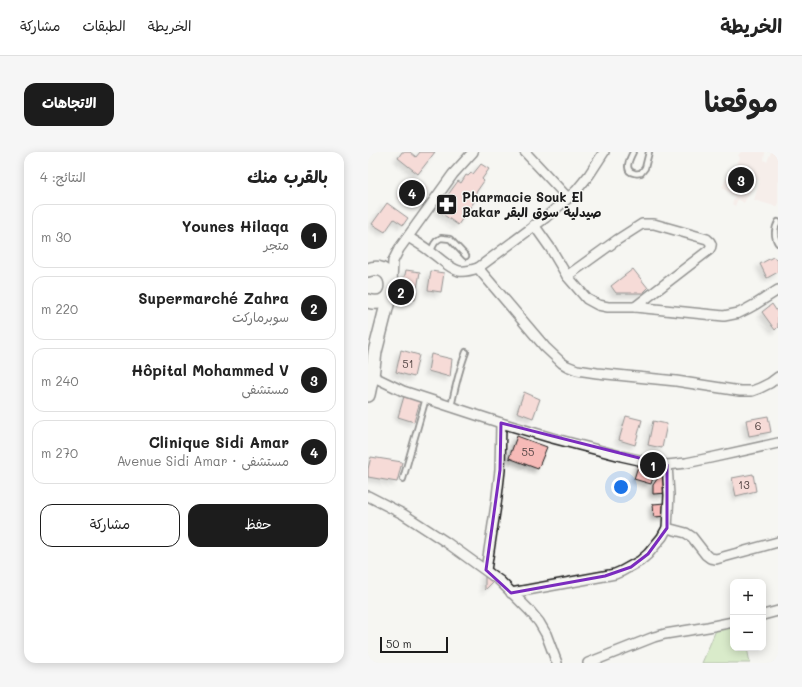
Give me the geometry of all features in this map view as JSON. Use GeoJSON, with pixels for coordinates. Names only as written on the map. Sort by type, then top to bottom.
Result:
{"type":"FeatureCollection","features":[{"type":"Feature","properties":{"kind":"street"},"geometry":{"type":"LineString","coordinates":[[368,395],[375,352],[391,289],[393,261],[399,249],[472,152]]}},
{"type":"Feature","properties":{"kind":"street"},"geometry":{"type":"LineString","coordinates":[[525,152],[568,198]]}},
{"type":"Feature","properties":{"kind":"street"},"geometry":{"type":"LineString","coordinates":[[408,237],[431,252],[447,265],[460,271],[470,271],[478,268],[576,191],[589,175],[604,152]]}},
{"type":"Feature","properties":{"kind":"street"},"geometry":{"type":"LineString","coordinates":[[567,276],[642,224],[654,224],[710,241],[711,246],[709,250],[635,307]]}},
{"type":"Feature","properties":{"kind":"street"},"geometry":{"type":"LineString","coordinates":[[534,225],[567,276],[587,299],[598,306],[635,307],[724,316],[747,309],[778,290]]}},
{"type":"Feature","properties":{"kind":"street"},"geometry":{"type":"LineString","coordinates":[[372,269],[393,261]]}},
{"type":"Feature","properties":{"kind":"street"},"geometry":{"type":"LineString","coordinates":[[478,268],[545,347],[562,363],[576,370],[676,381],[740,391],[752,391],[770,383],[778,377]]}},
{"type":"Feature","properties":{"kind":"street"},"geometry":{"type":"LineString","coordinates":[[370,302],[379,302],[383,300],[391,289],[388,275],[372,269]]}},
{"type":"Feature","properties":{"kind":"street"},"geometry":{"type":"LineString","coordinates":[[370,302],[383,323]]}},
{"type":"Feature","properties":{"kind":"street"},"geometry":{"type":"LineString","coordinates":[[372,376],[403,391],[501,423],[552,438],[657,464],[667,465],[710,458],[778,443]]}},
{"type":"Feature","properties":{"kind":"street"},"geometry":{"type":"LineString","coordinates":[[486,570],[500,470],[501,423]]}},
{"type":"Feature","properties":{"kind":"street"},"geometry":{"type":"LineString","coordinates":[[512,593],[605,576],[622,571],[640,561],[662,537],[666,528],[669,496],[667,465]]}},
{"type":"Feature","properties":{"kind":"street"},"geometry":{"type":"LineString","coordinates":[[368,496],[403,514],[446,542],[500,581],[534,616],[549,640],[557,663]]}},
{"type":"Feature","properties":{"kind":"street"},"geometry":{"type":"LineString","coordinates":[[666,528],[686,533],[692,537],[702,552],[710,558],[716,559],[778,542]]}},
{"type":"Feature","properties":{"kind":"street"},"geometry":{"type":"LineString","coordinates":[[766,614],[778,611]]}},
{"type":"Feature","properties":{"kind":"street"},"geometry":{"type":"LineString","coordinates":[[588,663],[654,637],[730,623]]}},
{"type":"Feature","properties":{"kind":"lane"},"geometry":{"type":"LineString","coordinates":[[633,152],[627,165],[629,171],[633,173],[641,173],[650,152]]}},
{"type":"Feature","properties":{"kind":"lane"},"geometry":{"type":"LineString","coordinates":[[778,222],[775,231],[776,241],[778,243]]}},
{"type":"Feature","properties":{"kind":"lane"},"geometry":{"type":"LineString","coordinates":[[431,252],[437,240],[441,238],[450,239],[466,256]]}},
{"type":"Feature","properties":{"kind":"lane"},"geometry":{"type":"LineString","coordinates":[[451,407],[461,364],[466,352]]}},
{"type":"Feature","properties":{"kind":"lane"},"geometry":{"type":"LineString","coordinates":[[402,480],[426,398]]}},
{"type":"Feature","properties":{"kind":"highlighted area"},"geometry":{"type":"Polygon","coordinates":[[[501,423],[667,465],[667,528],[648,554],[631,567],[605,576],[511,593],[486,570],[500,470],[501,423]]]}},
{"type":"Feature","properties":{"kind":"shaded area"},"geometry":{"type":"Polygon","coordinates":[[[741,152],[765,152],[764,160],[767,162],[771,152],[778,152],[778,207],[754,200],[760,181],[757,179],[744,203],[738,199],[735,206],[732,204],[735,197],[722,187],[733,166],[735,166],[740,158],[738,155],[741,152]]]}},
{"type":"Feature","properties":{"kind":"shaded area"},"geometry":{"type":"Polygon","coordinates":[[[411,176],[428,188],[414,209],[396,197],[411,176]]]}},
{"type":"Feature","properties":{"kind":"green space"},"geometry":{"type":"Polygon","coordinates":[[[730,628],[730,651],[748,651],[750,663],[702,663],[716,630],[730,628]]]}},
{"type":"Feature","properties":{"kind":"building"},"geometry":{"type":"Polygon","coordinates":[[[402,152],[410,152],[416,157],[420,152],[435,152],[418,174],[398,158],[402,152]]]}},
{"type":"Feature","properties":{"kind":"building"},"geometry":{"type":"Polygon","coordinates":[[[481,164],[489,169],[482,179],[484,181],[475,194],[478,196],[458,225],[437,210],[458,181],[461,183],[466,175],[468,176],[471,173],[473,174],[481,164]]]}},
{"type":"Feature","properties":{"kind":"building"},"geometry":{"type":"Polygon","coordinates":[[[387,203],[408,218],[403,225],[394,219],[385,232],[372,224],[387,203]]]}},
{"type":"Feature","properties":{"kind":"building"},"geometry":{"type":"Polygon","coordinates":[[[773,257],[778,260],[778,272],[767,278],[760,264],[773,257]]]}},
{"type":"Feature","properties":{"kind":"building"},"geometry":{"type":"Polygon","coordinates":[[[633,269],[648,288],[643,293],[616,293],[611,286],[633,269]]]}},
{"type":"Feature","properties":{"kind":"building"},"geometry":{"type":"Polygon","coordinates":[[[406,270],[420,272],[415,300],[400,297],[406,270]]]}},
{"type":"Feature","properties":{"kind":"building"},"geometry":{"type":"Polygon","coordinates":[[[431,271],[444,273],[441,292],[428,290],[431,271]]]}},
{"type":"Feature","properties":{"kind":"building"},"geometry":{"type":"Polygon","coordinates":[[[772,304],[778,313],[778,327],[775,330],[762,312],[772,304]]]}},
{"type":"Feature","properties":{"kind":"building"},"geometry":{"type":"Polygon","coordinates":[[[401,350],[419,355],[414,377],[396,372],[401,350]]]}},
{"type":"Feature","properties":{"kind":"building"},"geometry":{"type":"Polygon","coordinates":[[[431,354],[452,359],[450,377],[428,371],[431,354]]]}},
{"type":"Feature","properties":{"kind":"building"},"geometry":{"type":"Polygon","coordinates":[[[524,392],[540,399],[533,418],[517,412],[524,392]]]}},
{"type":"Feature","properties":{"kind":"building"},"geometry":{"type":"Polygon","coordinates":[[[405,393],[421,398],[414,422],[398,417],[405,393]]]}},
{"type":"Feature","properties":{"kind":"building"},"geometry":{"type":"Polygon","coordinates":[[[626,416],[642,420],[635,445],[619,440],[626,416]]]}},
{"type":"Feature","properties":{"kind":"building"},"geometry":{"type":"Polygon","coordinates":[[[768,416],[771,432],[749,436],[746,420],[768,416]]]}},
{"type":"Feature","properties":{"kind":"building"},"geometry":{"type":"Polygon","coordinates":[[[653,421],[667,424],[662,448],[648,445],[653,421]]]}},
{"type":"Feature","properties":{"kind":"building"},"geometry":{"type":"Polygon","coordinates":[[[517,436],[547,447],[538,469],[509,458],[517,436]]]}},
{"type":"Feature","properties":{"kind":"building"},"geometry":{"type":"Polygon","coordinates":[[[371,457],[402,462],[397,482],[368,477],[371,457]]]}},
{"type":"Feature","properties":{"kind":"building"},"geometry":{"type":"Polygon","coordinates":[[[639,463],[656,468],[651,484],[634,479],[639,463]]]}},
{"type":"Feature","properties":{"kind":"building"},"geometry":{"type":"Polygon","coordinates":[[[662,472],[668,481],[668,493],[653,494],[653,485],[662,472]]]}},
{"type":"Feature","properties":{"kind":"building"},"geometry":{"type":"Polygon","coordinates":[[[753,474],[756,491],[736,496],[732,478],[753,474]]]}},
{"type":"Feature","properties":{"kind":"building"},"geometry":{"type":"Polygon","coordinates":[[[665,503],[666,516],[654,517],[653,504],[665,503]]]}},
{"type":"Feature","properties":{"kind":"building"},"geometry":{"type":"Polygon","coordinates":[[[485,572],[495,580],[485,590],[485,572]]]}},
{"type":"Feature","properties":{"kind":"place","name":"Hôpital Mohammed V"},"geometry":{"type":"Point","coordinates":[741,180]}},
{"type":"Feature","properties":{"kind":"place","name":"Clinique Sidi Amar"},"geometry":{"type":"Point","coordinates":[412,193]}},
{"type":"Feature","properties":{"kind":"place","name":"Pharmacie Souk El Bakar صيدلية سوق البقر"},"geometry":{"type":"Point","coordinates":[446,204]}},
{"type":"Feature","properties":{"kind":"place","name":"Supermarché Zahra"},"geometry":{"type":"Point","coordinates":[401,292]}},
{"type":"Feature","properties":{"kind":"place","name":"Younes Hilaqa"},"geometry":{"type":"Point","coordinates":[653,465]}}]}
